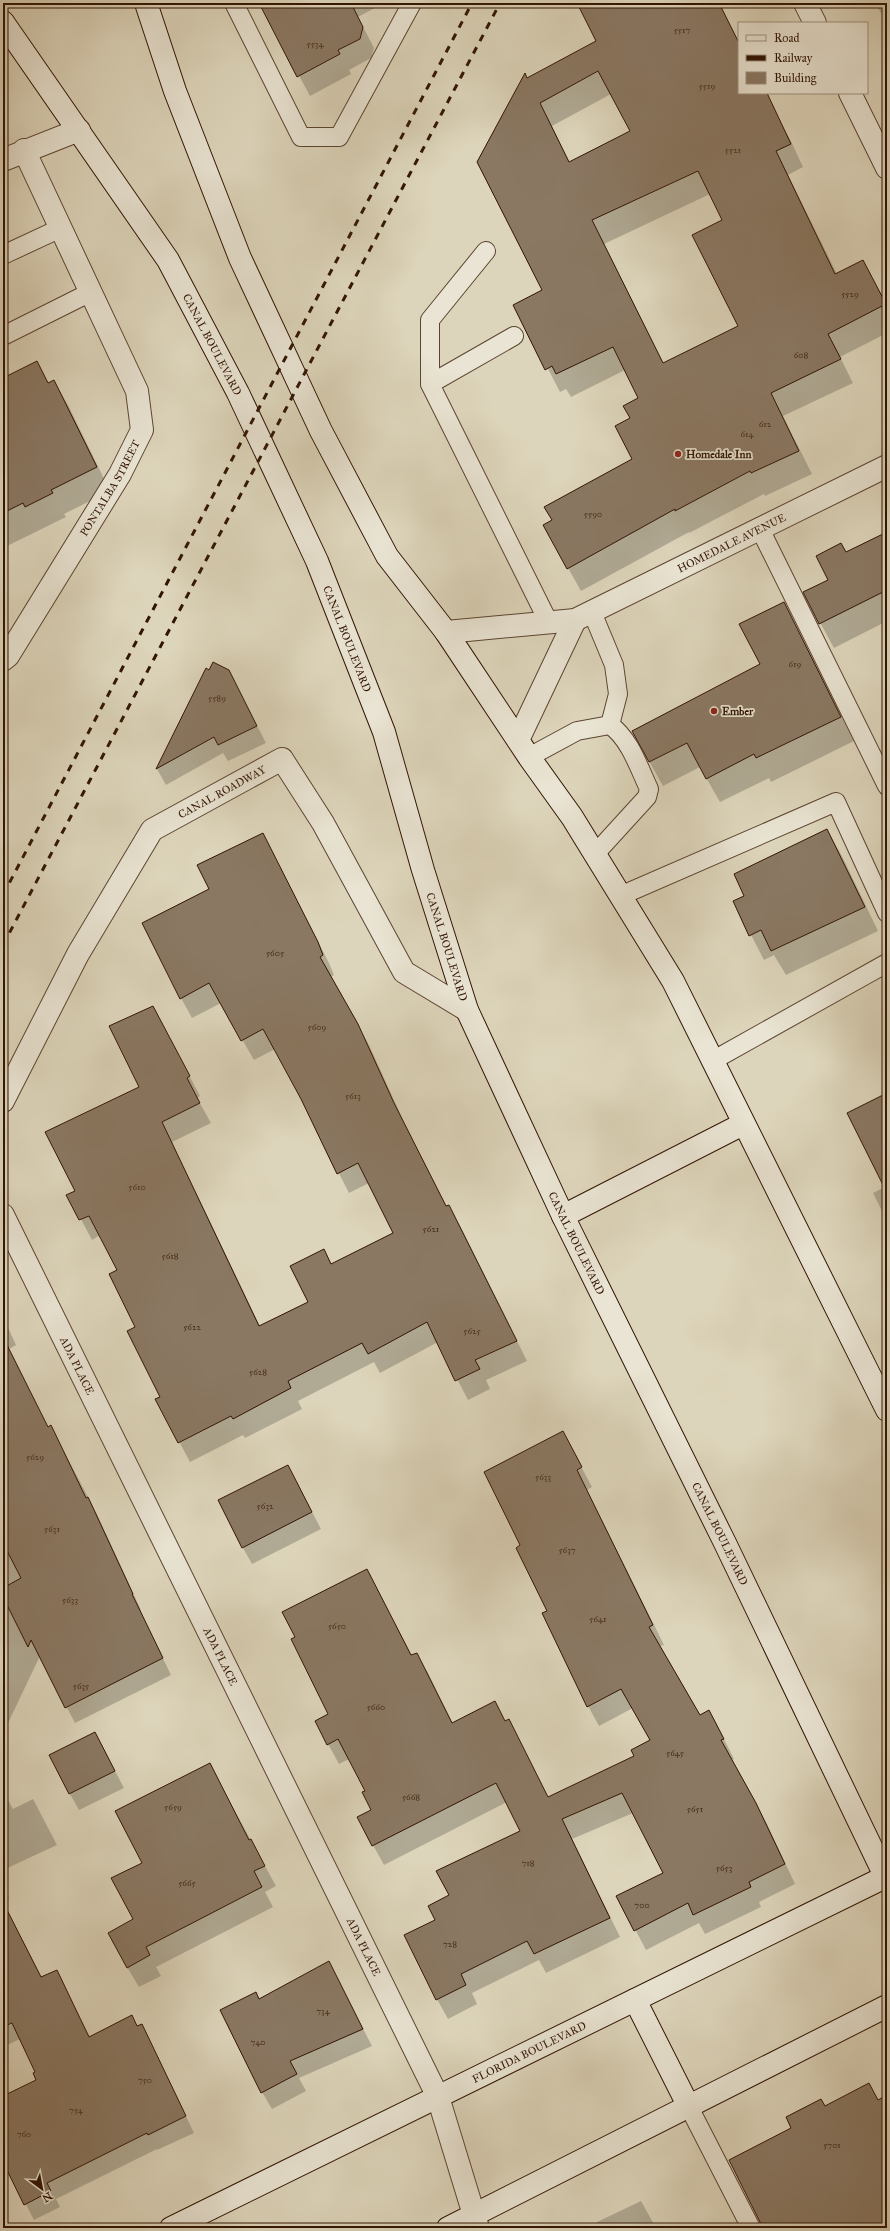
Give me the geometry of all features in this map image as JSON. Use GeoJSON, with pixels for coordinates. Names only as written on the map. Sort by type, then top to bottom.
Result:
{"type":"FeatureCollection","features":[{"type":"Feature","properties":{"kind":"street"},"geometry":{"type":"LineString","coordinates":[[146,3],[175,91],[240,258],[321,431],[387,556],[446,632],[523,748],[572,817],[673,981],[887,1410]]}},
{"type":"Feature","properties":{"kind":"street"},"geometry":{"type":"LineString","coordinates":[[805,3],[814,22]]}},
{"type":"Feature","properties":{"kind":"street","name":"CANAL BOULEVARD"},"geometry":{"type":"LineString","coordinates":[[3,22],[168,260],[238,393],[317,561],[384,732],[423,870],[468,1010],[563,1216],[729,1550],[886,1878]]}},
{"type":"Feature","properties":{"kind":"street"},"geometry":{"type":"LineString","coordinates":[[850,94],[887,168]]}},
{"type":"Feature","properties":{"kind":"street"},"geometry":{"type":"LineString","coordinates":[[3,160],[24,150],[79,130]]}},
{"type":"Feature","properties":{"kind":"street","name":"PONTALBA STREET"},"geometry":{"type":"LineString","coordinates":[[3,660],[8,656],[120,474],[142,430],[138,391],[24,150]]}},
{"type":"Feature","properties":{"kind":"street","name":"HOMEDALE AVENUE"},"geometry":{"type":"LineString","coordinates":[[446,632],[550,623],[584,616],[887,466]]}},
{"type":"Feature","properties":{"kind":"street"},"geometry":{"type":"LineString","coordinates":[[523,748],[584,616]]}},
{"type":"Feature","properties":{"kind":"street","name":"CANAL ROADWAY"},"geometry":{"type":"LineString","coordinates":[[3,1101],[78,954],[152,830],[282,759],[323,823],[404,972],[468,1010]]}},
{"type":"Feature","properties":{"kind":"street"},"geometry":{"type":"LineString","coordinates":[[563,1216],[743,1124]]}},
{"type":"Feature","properties":{"kind":"street","name":"ADA PLACE"},"geometry":{"type":"LineString","coordinates":[[3,1215],[438,2097],[476,2222]]}},
{"type":"Feature","properties":{"kind":"street","name":"FLORIDA BOULEVARD"},"geometry":{"type":"LineString","coordinates":[[178,2226],[635,2000],[886,1878]]}},
{"type":"Feature","properties":{"kind":"street"},"geometry":{"type":"LineString","coordinates":[[635,2000],[689,2106]]}},
{"type":"Feature","properties":{"kind":"street"},"geometry":{"type":"LineString","coordinates":[[448,2228],[476,2222],[689,2106],[887,2006]]}},
{"type":"Feature","properties":{"kind":"lane"},"geometry":{"type":"LineString","coordinates":[[234,3],[301,137],[338,137],[412,3]]}},
{"type":"Feature","properties":{"kind":"lane"},"geometry":{"type":"LineString","coordinates":[[3,255],[61,228]]}},
{"type":"Feature","properties":{"kind":"lane"},"geometry":{"type":"LineString","coordinates":[[486,251],[430,320],[430,384],[550,623]]}},
{"type":"Feature","properties":{"kind":"lane"},"geometry":{"type":"LineString","coordinates":[[3,336],[91,292]]}},
{"type":"Feature","properties":{"kind":"lane"},"geometry":{"type":"LineString","coordinates":[[430,384],[514,336]]}},
{"type":"Feature","properties":{"kind":"lane"},"geometry":{"type":"LineString","coordinates":[[760,529],[887,786]]}},
{"type":"Feature","properties":{"kind":"lane"},"geometry":{"type":"LineString","coordinates":[[584,616],[614,665],[618,694],[610,725]]}},
{"type":"Feature","properties":{"kind":"lane"},"geometry":{"type":"LineString","coordinates":[[523,748],[578,731],[610,725],[617,729],[626,742],[649,789],[648,797],[595,854]]}},
{"type":"Feature","properties":{"kind":"lane"},"geometry":{"type":"LineString","coordinates":[[620,896],[836,802],[887,913]]}},
{"type":"Feature","properties":{"kind":"lane"},"geometry":{"type":"LineString","coordinates":[[712,1061],[887,963]]}},
{"type":"Feature","properties":{"kind":"lane"},"geometry":{"type":"LineString","coordinates":[[689,2106],[751,2228]]}},
{"type":"Feature","properties":{"kind":"building"},"geometry":{"type":"Polygon","coordinates":[[[259,3],[351,3],[363,27],[360,39],[338,50],[340,54],[297,77],[259,3]]]}},
{"type":"Feature","properties":{"kind":"building"},"geometry":{"type":"Polygon","coordinates":[[[577,3],[719,3],[738,41],[738,94],[767,94],[791,144],[776,151],[835,274],[863,260],[886,304],[828,334],[841,359],[771,393],[799,451],[751,473],[750,471],[675,511],[675,509],[567,569],[543,525],[552,520],[544,507],[632,459],[615,426],[630,418],[623,406],[638,398],[613,347],[556,374],[552,366],[545,370],[513,305],[542,290],[477,162],[525,73],[527,78],[596,41],[577,3]],[[598,71],[540,103],[569,162],[630,131],[598,71]],[[698,171],[592,220],[663,363],[738,326],[692,235],[722,220],[698,171]]]}},
{"type":"Feature","properties":{"kind":"building"},"geometry":{"type":"Polygon","coordinates":[[[37,361],[48,383],[54,380],[97,467],[51,490],[53,493],[25,507],[23,503],[3,513],[3,378],[37,361]]]}},
{"type":"Feature","properties":{"kind":"building"},"geometry":{"type":"Polygon","coordinates":[[[887,532],[887,590],[819,624],[803,592],[828,580],[816,556],[841,543],[846,552],[887,532]]]}},
{"type":"Feature","properties":{"kind":"building"},"geometry":{"type":"Polygon","coordinates":[[[784,602],[841,717],[756,758],[754,754],[706,779],[687,743],[649,762],[632,731],[760,664],[739,624],[784,602]]]}},
{"type":"Feature","properties":{"kind":"building"},"geometry":{"type":"Polygon","coordinates":[[[213,662],[229,670],[257,726],[218,745],[214,737],[156,769],[206,668],[209,670],[213,662]]]}},
{"type":"Feature","properties":{"kind":"building"},"geometry":{"type":"Polygon","coordinates":[[[827,829],[865,907],[771,951],[761,930],[749,936],[733,901],[744,896],[734,874],[827,829]]]}},
{"type":"Feature","properties":{"kind":"building"},"geometry":{"type":"Polygon","coordinates":[[[263,833],[318,942],[323,955],[320,957],[358,1024],[394,1103],[446,1206],[449,1205],[517,1341],[475,1360],[480,1369],[455,1381],[427,1322],[368,1354],[362,1343],[288,1381],[291,1388],[233,1419],[231,1416],[178,1443],[155,1399],[160,1397],[127,1331],[135,1327],[109,1274],[117,1270],[89,1216],[79,1220],[66,1195],[75,1191],[45,1132],[139,1087],[109,1026],[153,1006],[190,1076],[187,1078],[200,1103],[162,1122],[259,1326],[308,1302],[290,1266],[324,1249],[331,1264],[393,1233],[358,1163],[337,1174],[301,1099],[263,1029],[241,1041],[209,983],[180,999],[142,923],[209,889],[197,865],[263,833]]]}},
{"type":"Feature","properties":{"kind":"building"},"geometry":{"type":"Polygon","coordinates":[[[887,1093],[887,1193],[847,1113],[887,1093]]]}},
{"type":"Feature","properties":{"kind":"building"},"geometry":{"type":"Polygon","coordinates":[[[3,1337],[48,1427],[51,1425],[86,1498],[88,1497],[163,1658],[65,1708],[31,1640],[28,1647],[3,1597],[3,1588],[21,1578],[3,1543],[3,1337]]]}},
{"type":"Feature","properties":{"kind":"building"},"geometry":{"type":"Polygon","coordinates":[[[563,1431],[582,1467],[577,1470],[653,1625],[649,1627],[700,1715],[709,1710],[724,1739],[721,1740],[756,1803],[785,1864],[749,1882],[751,1887],[693,1915],[688,1903],[634,1931],[616,1896],[663,1873],[622,1793],[562,1819],[610,1918],[534,1954],[527,1941],[461,1974],[466,1985],[436,2000],[404,1935],[435,1920],[428,1906],[449,1895],[436,1871],[520,1831],[496,1783],[372,1846],[357,1817],[371,1810],[362,1792],[365,1791],[338,1739],[327,1745],[315,1721],[328,1714],[291,1639],[295,1637],[282,1612],[367,1569],[411,1655],[417,1653],[452,1723],[495,1701],[505,1721],[509,1719],[548,1797],[634,1756],[631,1750],[650,1740],[621,1689],[587,1707],[542,1613],[547,1611],[516,1548],[520,1545],[484,1472],[563,1431]]]}},
{"type":"Feature","properties":{"kind":"building"},"geometry":{"type":"Polygon","coordinates":[[[288,1465],[312,1512],[242,1548],[218,1500],[288,1465]]]}},
{"type":"Feature","properties":{"kind":"building"},"geometry":{"type":"Polygon","coordinates":[[[95,1732],[115,1771],[69,1794],[49,1755],[95,1732]]]}},
{"type":"Feature","properties":{"kind":"building"},"geometry":{"type":"Polygon","coordinates":[[[210,1763],[249,1840],[251,1839],[265,1866],[254,1871],[262,1887],[146,1947],[150,1955],[127,1968],[108,1933],[133,1919],[111,1878],[142,1863],[115,1811],[210,1763]]]}},
{"type":"Feature","properties":{"kind":"building"},"geometry":{"type":"Polygon","coordinates":[[[3,1902],[41,1977],[57,1970],[89,2037],[132,2015],[137,2026],[142,2024],[186,2116],[148,2135],[147,2133],[47,2183],[51,2191],[24,2205],[3,2162],[3,2096],[36,2080],[33,2073],[35,2072],[12,2023],[3,2027],[3,1902]]]}},
{"type":"Feature","properties":{"kind":"building"},"geometry":{"type":"Polygon","coordinates":[[[329,1961],[363,2029],[290,2061],[297,2074],[261,2093],[220,2010],[256,1992],[259,1999],[329,1961]]]}},
{"type":"Feature","properties":{"kind":"building"},"geometry":{"type":"Polygon","coordinates":[[[869,2083],[878,2100],[887,2095],[887,2228],[763,2228],[729,2160],[791,2128],[786,2117],[821,2099],[825,2106],[869,2083]]]}},
{"type":"Feature","properties":{"kind":"railway"},"geometry":{"type":"LineString","coordinates":[[3,895],[472,3]]}},
{"type":"Feature","properties":{"kind":"railway"},"geometry":{"type":"LineString","coordinates":[[3,945],[500,3]]}},
{"type":"Feature","properties":{"kind":"place","name":"Homedale Inn"},"geometry":{"type":"Point","coordinates":[678,454]}},
{"type":"Feature","properties":{"kind":"place","name":"Ember"},"geometry":{"type":"Point","coordinates":[714,711]}}]}
